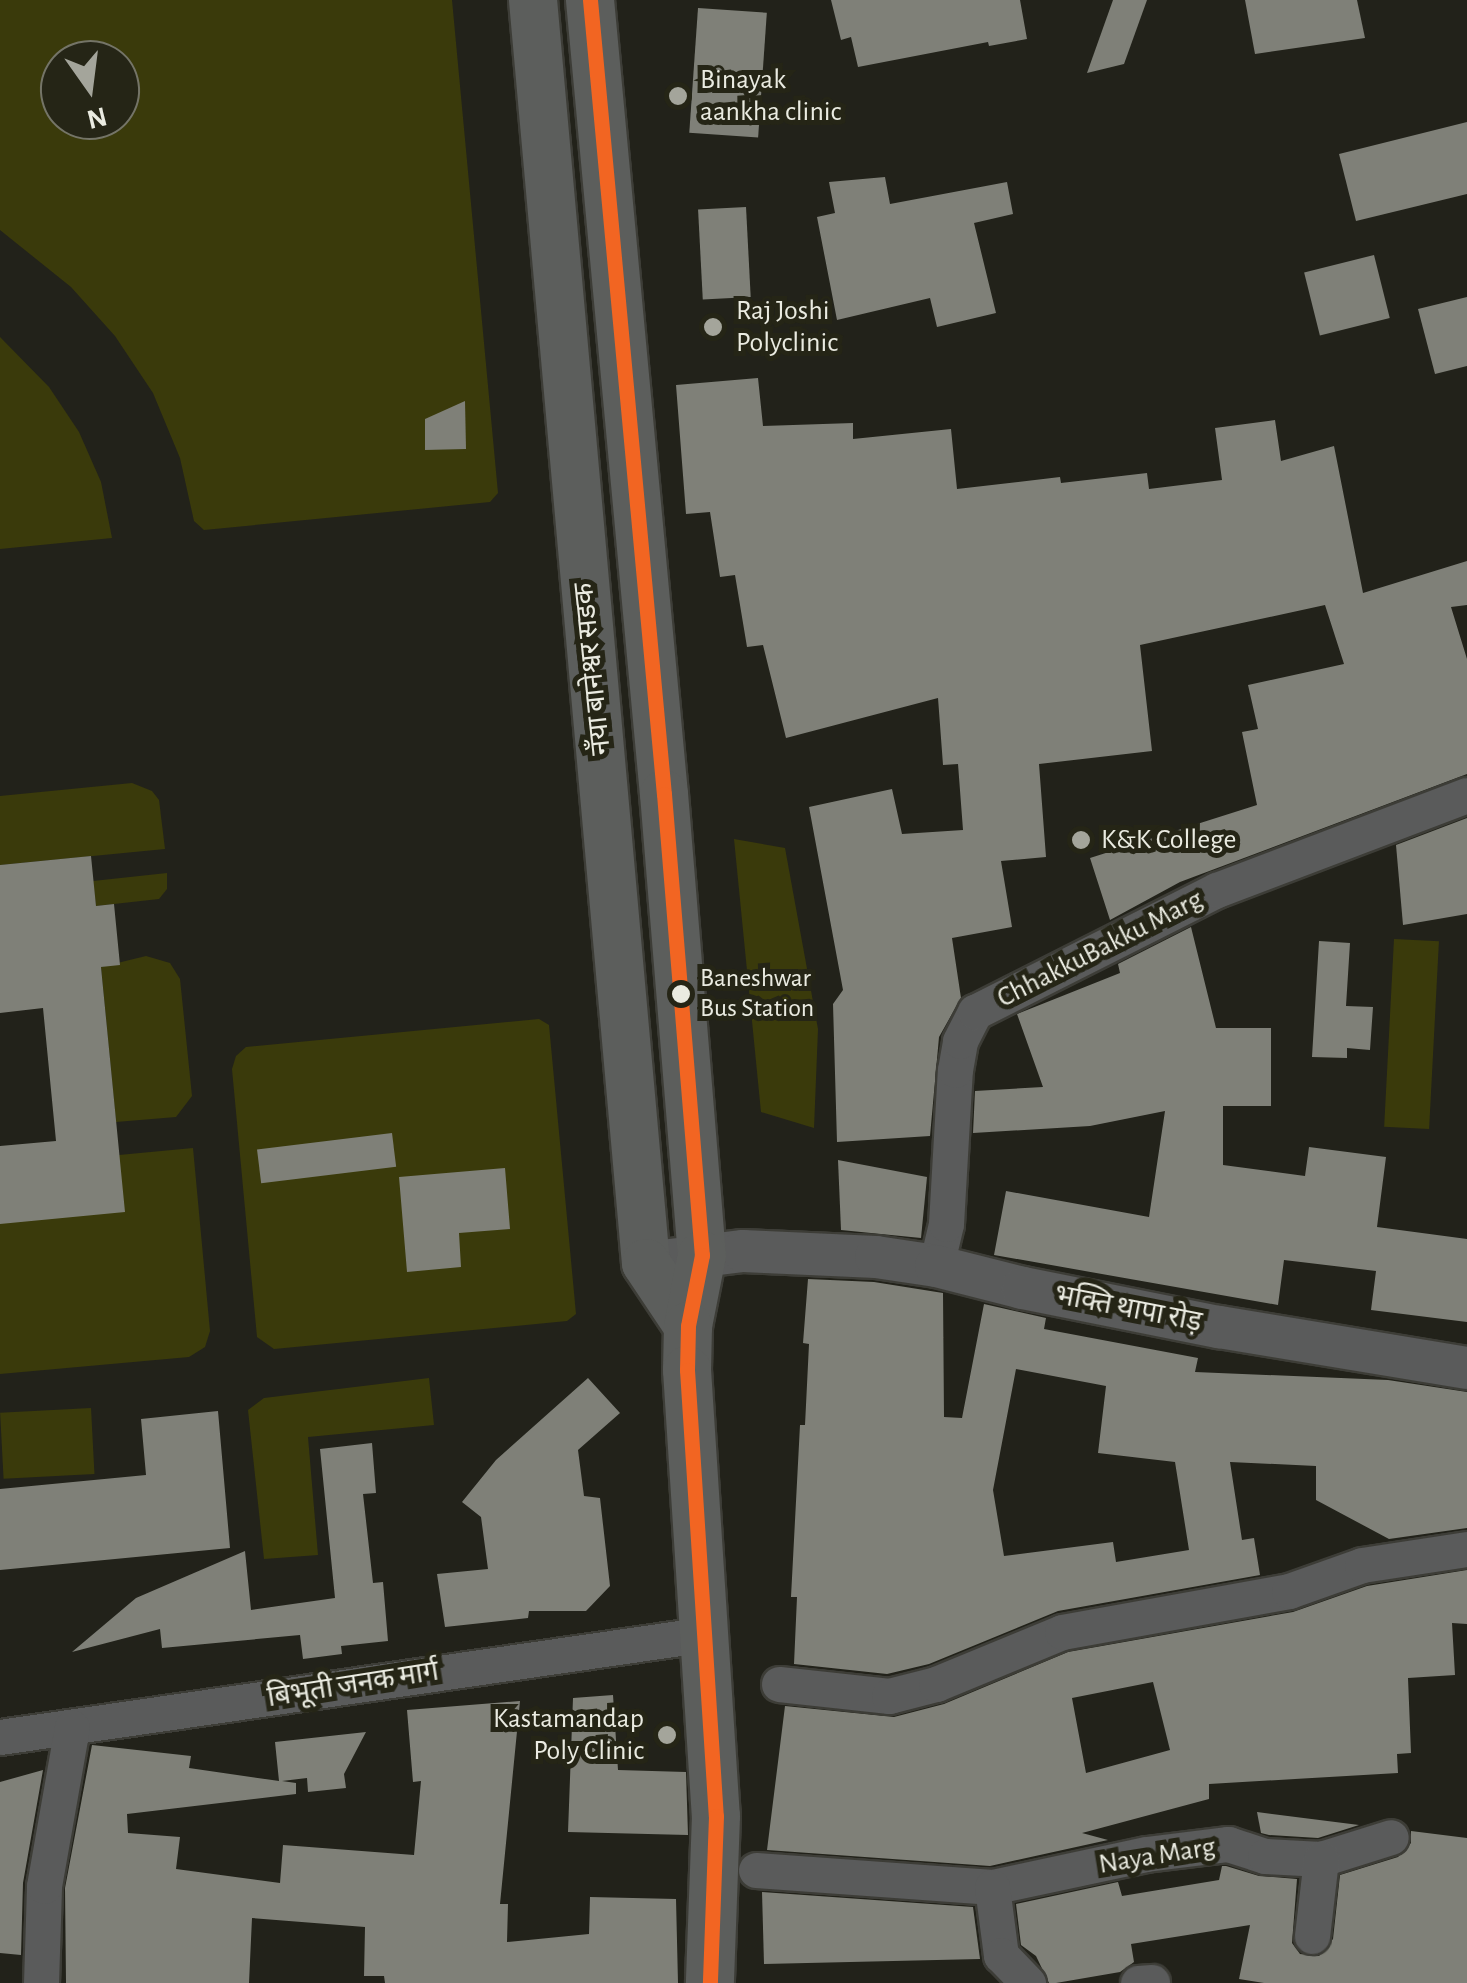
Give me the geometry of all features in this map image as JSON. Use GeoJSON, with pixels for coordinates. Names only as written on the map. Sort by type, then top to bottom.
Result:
{"type":"FeatureCollection","features":[{"type":"Feature","properties":{"kind":"main road","name":"नँया बानेश्वर सडक"},"geometry":{"type":"LineString","coordinates":[[534,0],[646,1263],[688,1326]]}},
{"type":"Feature","properties":{"kind":"main road","name":"नँया बानेश्वर सडक"},"geometry":{"type":"LineString","coordinates":[[590,0],[664,794],[702,1255],[688,1326],[686,1370],[707,1634],[716,1816],[710,1983]]}},
{"type":"Feature","properties":{"kind":"street","name":"ChhakkuBakku Marg"},"geometry":{"type":"LineString","coordinates":[[936,1266],[946,1224],[955,1070],[960,1041],[975,1012],[1218,890],[1467,794]]}},
{"type":"Feature","properties":{"kind":"street","name":"भक्ति थापा रोड़"},"geometry":{"type":"LineString","coordinates":[[646,1263],[743,1250],[789,1256],[876,1257],[936,1266],[1022,1288],[1218,1327],[1467,1368]]}},
{"type":"Feature","properties":{"kind":"street"},"geometry":{"type":"LineString","coordinates":[[779,1684],[889,1696],[936,1684],[1062,1632],[1289,1591],[1362,1565],[1467,1549]]}},
{"type":"Feature","properties":{"kind":"street","name":"बिभूती जनक मार्ग"},"geometry":{"type":"LineString","coordinates":[[0,1737],[707,1634]]}},
{"type":"Feature","properties":{"kind":"street"},"geometry":{"type":"LineString","coordinates":[[41,1983],[44,1886],[72,1727]]}},
{"type":"Feature","properties":{"kind":"street","name":"Naya Marg"},"geometry":{"type":"LineString","coordinates":[[756,1870],[992,1887],[1146,1854],[1228,1844],[1264,1856],[1321,1859],[1391,1836]]}},
{"type":"Feature","properties":{"kind":"street"},"geometry":{"type":"LineString","coordinates":[[1312,1936],[1321,1859]]}},
{"type":"Feature","properties":{"kind":"street"},"geometry":{"type":"LineString","coordinates":[[992,1887],[1001,1955],[1028,1983]]}},
{"type":"Feature","properties":{"kind":"street"},"geometry":{"type":"LineString","coordinates":[[1138,1983],[1152,1982]]}},
{"type":"Feature","properties":{"kind":"shaded area"},"geometry":{"type":"Polygon","coordinates":[[[0,0],[452,0],[498,493],[490,502],[204,530],[194,521],[180,458],[153,393],[115,336],[71,287],[0,230],[0,0]]]}},
{"type":"Feature","properties":{"kind":"shaded area"},"geometry":{"type":"Polygon","coordinates":[[[0,337],[49,387],[79,432],[101,482],[112,538],[0,549],[0,337]]]}},
{"type":"Feature","properties":{"kind":"shaded area"},"geometry":{"type":"Polygon","coordinates":[[[132,783],[152,791],[159,800],[165,849],[0,865],[0,796],[132,783]]]}},
{"type":"Feature","properties":{"kind":"shaded area"},"geometry":{"type":"Polygon","coordinates":[[[734,839],[785,848],[818,1029],[814,1128],[761,1112],[734,839]]]}},
{"type":"Feature","properties":{"kind":"shaded area"},"geometry":{"type":"Polygon","coordinates":[[[167,873],[167,889],[159,899],[96,906],[93,881],[167,873]]]}},
{"type":"Feature","properties":{"kind":"shaded area"},"geometry":{"type":"Polygon","coordinates":[[[1394,939],[1439,941],[1429,1129],[1384,1127],[1394,939]]]}},
{"type":"Feature","properties":{"kind":"shaded area"},"geometry":{"type":"Polygon","coordinates":[[[146,956],[170,963],[180,979],[192,1096],[176,1117],[116,1122],[101,967],[146,956]]]}},
{"type":"Feature","properties":{"kind":"shaded area"},"geometry":{"type":"Polygon","coordinates":[[[539,1019],[549,1025],[576,1314],[567,1321],[274,1349],[257,1337],[232,1069],[236,1056],[246,1047],[539,1019]]]}},
{"type":"Feature","properties":{"kind":"shaded area"},"geometry":{"type":"Polygon","coordinates":[[[193,1148],[210,1331],[205,1347],[189,1357],[0,1374],[0,1224],[119,1155],[193,1148]]]}},
{"type":"Feature","properties":{"kind":"shaded area"},"geometry":{"type":"Polygon","coordinates":[[[429,1378],[434,1425],[308,1437],[318,1555],[264,1559],[248,1410],[264,1398],[429,1378]]]}},
{"type":"Feature","properties":{"kind":"shaded area"},"geometry":{"type":"Polygon","coordinates":[[[91,1408],[94,1474],[4,1479],[0,1413],[91,1408]]]}},
{"type":"Feature","properties":{"kind":"building"},"geometry":{"type":"Polygon","coordinates":[[[831,0],[1020,0],[1027,39],[989,46],[988,42],[858,67],[851,37],[841,40],[831,0]]]}},
{"type":"Feature","properties":{"kind":"building"},"geometry":{"type":"Polygon","coordinates":[[[1113,0],[1147,0],[1124,64],[1087,73],[1113,0]]]}},
{"type":"Feature","properties":{"kind":"building"},"geometry":{"type":"Polygon","coordinates":[[[1245,0],[1357,0],[1365,38],[1255,54],[1245,0]]]}},
{"type":"Feature","properties":{"kind":"building"},"geometry":{"type":"Polygon","coordinates":[[[698,8],[767,13],[758,138],[689,133],[698,8]]]}},
{"type":"Feature","properties":{"kind":"building"},"geometry":{"type":"Polygon","coordinates":[[[1467,122],[1467,194],[1356,221],[1339,154],[1467,122]]]}},
{"type":"Feature","properties":{"kind":"building"},"geometry":{"type":"Polygon","coordinates":[[[885,177],[890,204],[1007,182],[1013,214],[974,223],[996,313],[937,327],[930,298],[837,320],[817,217],[835,213],[829,182],[885,177]]]}},
{"type":"Feature","properties":{"kind":"building"},"geometry":{"type":"Polygon","coordinates":[[[746,207],[751,297],[703,299],[698,210],[746,207]]]}},
{"type":"Feature","properties":{"kind":"building"},"geometry":{"type":"Polygon","coordinates":[[[1374,255],[1390,318],[1320,335],[1304,272],[1374,255]]]}},
{"type":"Feature","properties":{"kind":"building"},"geometry":{"type":"Polygon","coordinates":[[[1467,297],[1467,366],[1435,374],[1418,309],[1467,297]]]}},
{"type":"Feature","properties":{"kind":"building"},"geometry":{"type":"Polygon","coordinates":[[[758,378],[763,426],[853,423],[853,439],[951,429],[957,489],[1060,477],[1061,483],[1147,473],[1149,489],[1222,480],[1215,428],[1275,420],[1281,461],[1334,446],[1363,593],[1467,561],[1467,605],[1451,607],[1467,659],[1467,774],[1180,882],[1110,920],[1090,858],[1257,805],[1242,732],[1258,729],[1248,685],[1344,664],[1325,605],[1140,645],[1152,751],[1039,764],[1046,857],[1001,861],[1012,927],[952,938],[961,998],[939,1037],[930,1136],[837,1142],[833,1004],[843,990],[809,807],[892,789],[902,834],[963,830],[958,764],[943,765],[938,698],[786,738],[763,645],[747,647],[735,575],[720,577],[710,512],[686,514],[676,385],[758,378]]]}},
{"type":"Feature","properties":{"kind":"building"},"geometry":{"type":"Polygon","coordinates":[[[465,401],[466,449],[425,450],[425,419],[465,401]]]}},
{"type":"Feature","properties":{"kind":"building"},"geometry":{"type":"Polygon","coordinates":[[[1467,818],[1467,914],[1403,925],[1396,845],[1467,818]]]}},
{"type":"Feature","properties":{"kind":"building"},"geometry":{"type":"Polygon","coordinates":[[[91,856],[96,906],[114,904],[120,965],[101,967],[125,1212],[0,1224],[0,1146],[56,1141],[43,1008],[0,1013],[0,865],[91,856]]]}},
{"type":"Feature","properties":{"kind":"building"},"geometry":{"type":"Polygon","coordinates":[[[1191,927],[1216,1028],[1271,1028],[1271,1106],[1223,1106],[1223,1165],[1305,1176],[1309,1147],[1386,1157],[1377,1227],[1467,1239],[1467,1322],[1371,1310],[1376,1271],[1284,1260],[1278,1305],[994,1255],[1006,1191],[1149,1217],[1165,1111],[1090,1126],[973,1133],[975,1091],[1043,1087],[1017,1014],[1120,973],[1118,964],[1191,927]]]}},
{"type":"Feature","properties":{"kind":"building"},"geometry":{"type":"Polygon","coordinates":[[[1319,941],[1350,943],[1346,1006],[1373,1007],[1370,1050],[1347,1048],[1347,1058],[1312,1057],[1319,941]]]}},
{"type":"Feature","properties":{"kind":"building"},"geometry":{"type":"Polygon","coordinates":[[[392,1133],[396,1167],[261,1183],[257,1150],[392,1133]]]}},
{"type":"Feature","properties":{"kind":"building"},"geometry":{"type":"Polygon","coordinates":[[[838,1160],[927,1177],[921,1238],[841,1230],[838,1160]]]}},
{"type":"Feature","properties":{"kind":"building"},"geometry":{"type":"Polygon","coordinates":[[[505,1168],[510,1229],[459,1233],[461,1267],[407,1272],[399,1177],[505,1168]]]}},
{"type":"Feature","properties":{"kind":"building"},"geometry":{"type":"Polygon","coordinates":[[[808,1279],[874,1282],[943,1293],[944,1417],[962,1418],[984,1304],[1046,1318],[1044,1329],[1198,1358],[1195,1372],[1388,1380],[1467,1392],[1467,1528],[1389,1539],[1316,1500],[1316,1466],[1230,1462],[1242,1540],[1254,1538],[1260,1575],[1058,1611],[929,1664],[887,1674],[794,1664],[797,1597],[791,1597],[800,1425],[805,1425],[809,1344],[803,1343],[808,1279]],[[1016,1369],[993,1490],[1004,1556],[1113,1542],[1116,1562],[1189,1550],[1175,1462],[1098,1453],[1106,1386],[1016,1369]]]}},
{"type":"Feature","properties":{"kind":"building"},"geometry":{"type":"Polygon","coordinates":[[[588,1378],[620,1413],[578,1450],[584,1496],[600,1498],[610,1586],[586,1611],[529,1611],[528,1618],[445,1627],[437,1574],[488,1569],[481,1517],[462,1502],[496,1460],[588,1378]]]}},
{"type":"Feature","properties":{"kind":"building"},"geometry":{"type":"Polygon","coordinates":[[[218,1411],[230,1548],[0,1570],[0,1489],[146,1475],[141,1419],[218,1411]]]}},
{"type":"Feature","properties":{"kind":"building"},"geometry":{"type":"Polygon","coordinates":[[[372,1443],[376,1493],[363,1494],[373,1583],[383,1582],[388,1641],[341,1646],[342,1654],[303,1659],[300,1635],[162,1648],[160,1629],[72,1652],[136,1598],[245,1551],[251,1610],[335,1598],[320,1449],[372,1443]]]}},
{"type":"Feature","properties":{"kind":"building"},"geometry":{"type":"Polygon","coordinates":[[[1467,1570],[1467,1624],[1452,1623],[1455,1675],[1408,1678],[1411,1753],[1397,1754],[1398,1773],[1209,1784],[1209,1799],[1082,1833],[1108,1840],[990,1866],[767,1850],[785,1706],[894,1717],[944,1704],[1068,1652],[1293,1612],[1367,1586],[1467,1570]],[[1153,1682],[1072,1698],[1086,1773],[1170,1750],[1153,1682]]]}},
{"type":"Feature","properties":{"kind":"building"},"geometry":{"type":"Polygon","coordinates":[[[613,1695],[618,1770],[686,1772],[688,1835],[568,1832],[573,1698],[613,1695]]]}},
{"type":"Feature","properties":{"kind":"building"},"geometry":{"type":"Polygon","coordinates":[[[520,1701],[500,1904],[508,1904],[507,1942],[589,1934],[590,1897],[676,1899],[678,1983],[385,1983],[384,1976],[364,1976],[365,1927],[252,1918],[249,1983],[66,1983],[65,1888],[92,1745],[191,1756],[189,1768],[279,1781],[275,1742],[366,1732],[344,1774],[346,1788],[308,1792],[307,1778],[282,1781],[296,1783],[296,1794],[127,1814],[128,1833],[180,1837],[176,1869],[280,1883],[283,1845],[414,1855],[421,1781],[413,1782],[407,1710],[520,1701]]]}},
{"type":"Feature","properties":{"kind":"building"},"geometry":{"type":"Polygon","coordinates":[[[43,1770],[23,1883],[21,1955],[0,1953],[0,1782],[43,1770]]]}},
{"type":"Feature","properties":{"kind":"building"},"geometry":{"type":"Polygon","coordinates":[[[1257,1812],[1359,1825],[1318,1838],[1269,1835],[1261,1833],[1257,1812]]]}},
{"type":"Feature","properties":{"kind":"building"},"geometry":{"type":"Polygon","coordinates":[[[1411,1831],[1467,1838],[1467,1983],[1264,1983],[1239,1979],[1250,1925],[1131,1944],[1134,1962],[1120,1972],[1056,1983],[1049,1983],[1036,1956],[1021,1945],[1016,1904],[1118,1882],[1122,1896],[1219,1880],[1222,1866],[1226,1866],[1259,1876],[1297,1879],[1292,1943],[1300,1954],[1319,1956],[1333,1939],[1340,1875],[1398,1857],[1411,1843],[1411,1831]]]}},
{"type":"Feature","properties":{"kind":"building"},"geometry":{"type":"Polygon","coordinates":[[[762,1892],[973,1907],[980,1959],[764,1964],[762,1892]]]}},
{"type":"Feature","properties":{"kind":"transit line"},"geometry":{"type":"LineString","coordinates":[[590,0],[664,794],[702,1255],[688,1326],[687,1370],[716,1816],[710,1983]]}},
{"type":"Feature","properties":{"kind":"place","name":"Binayak aankha clinic"},"geometry":{"type":"Point","coordinates":[678,96]}},
{"type":"Feature","properties":{"kind":"place","name":"Raj Joshi Polyclinic"},"geometry":{"type":"Point","coordinates":[713,327]}},
{"type":"Feature","properties":{"kind":"place","name":"K&K College"},"geometry":{"type":"Point","coordinates":[1081,840]}},
{"type":"Feature","properties":{"kind":"place","name":"Baneshwar Bus Station"},"geometry":{"type":"Point","coordinates":[681,994]}},
{"type":"Feature","properties":{"kind":"place","name":"Kastamandap Poly Clinic"},"geometry":{"type":"Point","coordinates":[667,1735]}}]}
